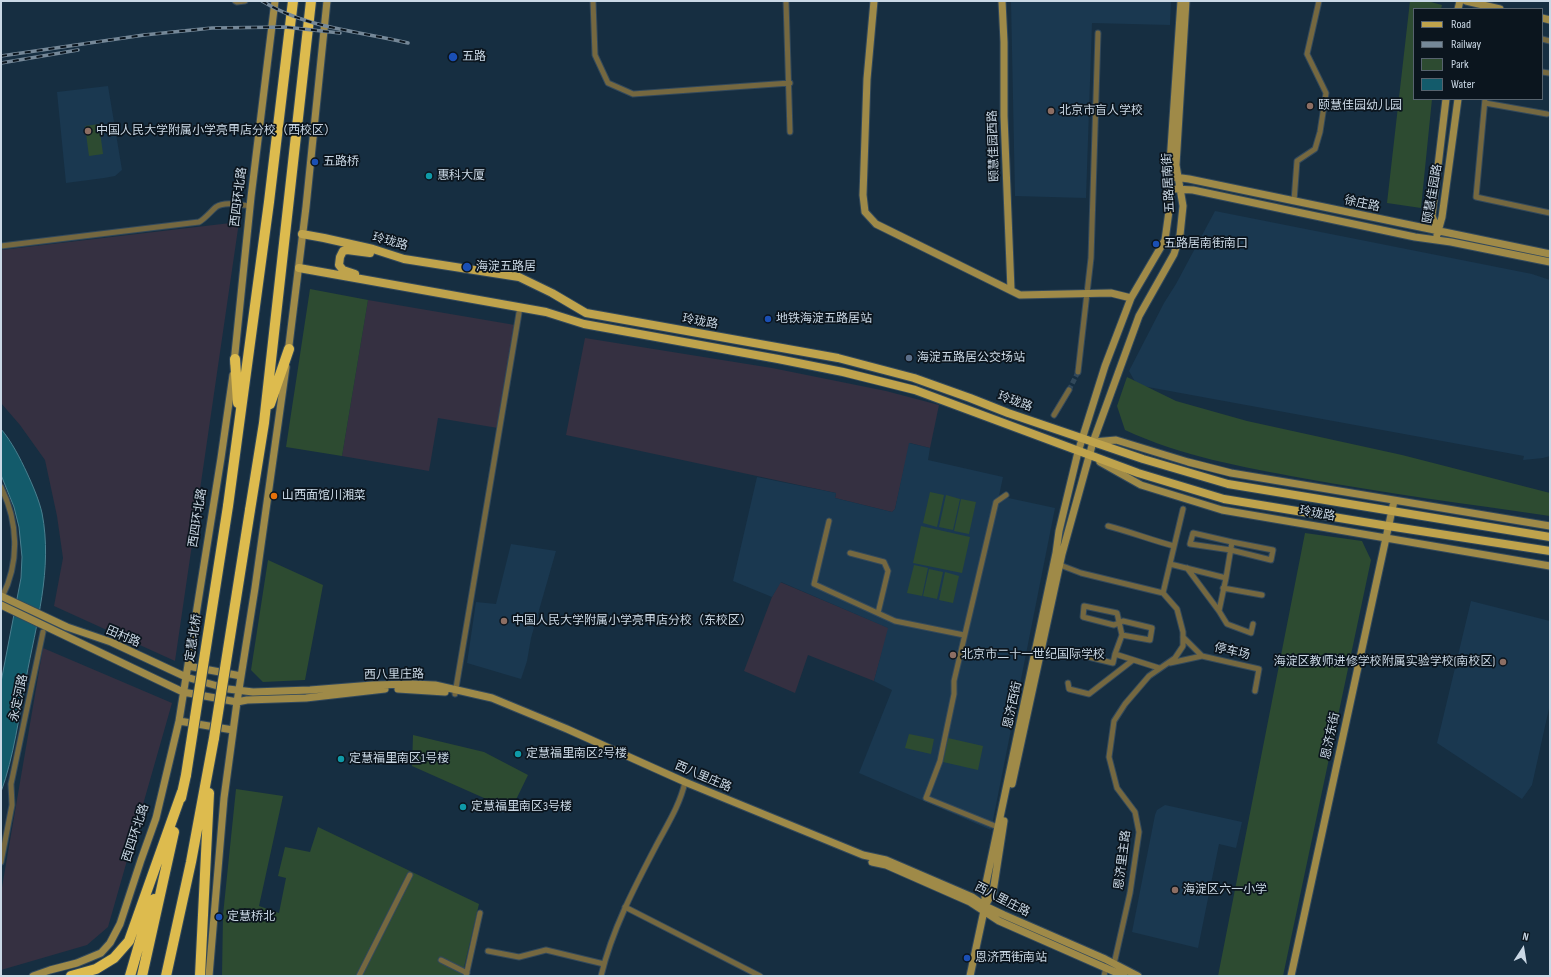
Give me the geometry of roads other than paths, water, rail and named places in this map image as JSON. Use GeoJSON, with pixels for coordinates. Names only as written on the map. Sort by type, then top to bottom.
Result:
{"type":"FeatureCollection","features":[{"type":"Feature","properties":{"kind":"highway"},"geometry":{"type":"LineString","coordinates":[[240,422],[293,1]]}},
{"type":"Feature","properties":{"kind":"highway"},"geometry":{"type":"LineString","coordinates":[[166,976],[191,862],[210,761],[264,423],[312,1]]}},
{"type":"Feature","properties":{"kind":"highway"},"geometry":{"type":"LineString","coordinates":[[264,423],[289,349]]}},
{"type":"Feature","properties":{"kind":"highway"},"geometry":{"type":"LineString","coordinates":[[235,359],[240,422]]}},
{"type":"Feature","properties":{"kind":"highway","name":"定慧北桥"},"geometry":{"type":"LineString","coordinates":[[182,792],[186,775],[240,422]]}},
{"type":"Feature","properties":{"kind":"highway"},"geometry":{"type":"LineString","coordinates":[[200,976],[208,843],[210,761]]}},
{"type":"Feature","properties":{"kind":"highway"},"geometry":{"type":"LineString","coordinates":[[142,976],[182,792]]}},
{"type":"Feature","properties":{"kind":"highway"},"geometry":{"type":"LineString","coordinates":[[71,976],[96,969],[114,958],[129,941],[182,792]]}},
{"type":"Feature","properties":{"kind":"highway"},"geometry":{"type":"LineString","coordinates":[[130,976],[147,917],[165,871]]}},
{"type":"Feature","properties":{"kind":"highway"},"geometry":{"type":"LineString","coordinates":[[174,976],[175,935]]}},
{"type":"Feature","properties":{"kind":"main road","name":"玲珑路"},"geometry":{"type":"LineString","coordinates":[[302,234],[352,244],[404,258],[519,277],[552,293],[586,313],[838,358],[914,378],[1008,414],[1082,439],[1228,484],[1550,537]]}},
{"type":"Feature","properties":{"kind":"main road"},"geometry":{"type":"LineString","coordinates":[[371,281],[343,270],[339,265],[340,257],[343,251],[347,250],[404,258]]}},
{"type":"Feature","properties":{"kind":"main road","name":"玲珑路"},"geometry":{"type":"LineString","coordinates":[[299,268],[520,307],[546,312],[584,324],[843,372],[915,390],[1089,456],[1138,473],[1224,499],[1550,551]]}},
{"type":"Feature","properties":{"kind":"street"},"geometry":{"type":"LineString","coordinates":[[235,1],[245,1]]}},
{"type":"Feature","properties":{"kind":"street","name":"西四环北路"},"geometry":{"type":"LineString","coordinates":[[33,976],[77,963],[101,953],[110,943],[116,934],[156,818],[178,721],[188,666],[221,458],[235,359],[250,206],[275,1]]}},
{"type":"Feature","properties":{"kind":"street"},"geometry":{"type":"LineString","coordinates":[[209,976],[224,798],[238,691],[256,588],[289,349],[327,1]]}},
{"type":"Feature","properties":{"kind":"street"},"geometry":{"type":"LineString","coordinates":[[593,1],[595,55],[608,83],[633,94],[790,83]]}},
{"type":"Feature","properties":{"kind":"street"},"geometry":{"type":"LineString","coordinates":[[786,1],[790,83],[790,132]]}},
{"type":"Feature","properties":{"kind":"street"},"geometry":{"type":"LineString","coordinates":[[874,1],[867,79],[864,147],[863,195],[865,212],[876,224],[1020,295],[1111,293],[1131,298]]}},
{"type":"Feature","properties":{"kind":"street","name":"颐慧佳园西路"},"geometry":{"type":"LineString","coordinates":[[1002,1],[1004,42],[1004,116],[1011,290]]}},
{"type":"Feature","properties":{"kind":"street","name":"五路居南街"},"geometry":{"type":"LineString","coordinates":[[1082,439],[1105,366],[1131,298],[1165,240],[1168,224],[1180,1]]}},
{"type":"Feature","properties":{"kind":"street","name":"五路居南街"},"geometry":{"type":"LineString","coordinates":[[1093,442],[1139,316],[1178,245],[1183,206],[1176,165],[1186,1]]}},
{"type":"Feature","properties":{"kind":"street"},"geometry":{"type":"LineString","coordinates":[[1294,201],[1297,161],[1315,149],[1320,132],[1326,93],[1307,54],[1319,1]]}},
{"type":"Feature","properties":{"kind":"street"},"geometry":{"type":"LineString","coordinates":[[1469,3],[1495,8]]}},
{"type":"Feature","properties":{"kind":"street"},"geometry":{"type":"LineString","coordinates":[[1078,372],[1091,258],[1098,33]]}},
{"type":"Feature","properties":{"kind":"street","name":"颐慧佳园路"},"geometry":{"type":"LineString","coordinates":[[1438,231],[1432,216],[1446,100]]}},
{"type":"Feature","properties":{"kind":"street","name":"颐慧佳园路"},"geometry":{"type":"LineString","coordinates":[[1438,231],[1442,217],[1458,100]]}},
{"type":"Feature","properties":{"kind":"street"},"geometry":{"type":"LineString","coordinates":[[1547,114],[1485,101],[1476,197],[1550,213]]}},
{"type":"Feature","properties":{"kind":"street","name":"徐庄路"},"geometry":{"type":"LineString","coordinates":[[1170,176],[1550,254]]}},
{"type":"Feature","properties":{"kind":"street","name":"徐庄路"},"geometry":{"type":"LineString","coordinates":[[1170,188],[1193,190],[1550,262]]}},
{"type":"Feature","properties":{"kind":"street"},"geometry":{"type":"LineString","coordinates":[[1,246],[199,222],[216,207],[223,204],[250,206]]}},
{"type":"Feature","properties":{"kind":"street"},"geometry":{"type":"LineString","coordinates":[[1436,240],[1438,231]]}},
{"type":"Feature","properties":{"kind":"street"},"geometry":{"type":"LineString","coordinates":[[456,692],[520,307]]}},
{"type":"Feature","properties":{"kind":"street"},"geometry":{"type":"LineString","coordinates":[[1054,415],[1069,390]]}},
{"type":"Feature","properties":{"kind":"street","name":"恩济西街"},"geometry":{"type":"LineString","coordinates":[[970,976],[984,908],[993,892],[1000,828],[1056,553],[1059,531],[1082,439]]}},
{"type":"Feature","properties":{"kind":"street","name":"玲珑路"},"geometry":{"type":"LineString","coordinates":[[1093,442],[1116,440],[1188,462],[1231,473],[1550,526]]}},
{"type":"Feature","properties":{"kind":"street","name":"恩济西街"},"geometry":{"type":"LineString","coordinates":[[1000,828],[1060,565],[1093,442]]}},
{"type":"Feature","properties":{"kind":"street","name":"玲珑路"},"geometry":{"type":"LineString","coordinates":[[1089,456],[1141,485],[1222,510],[1550,566]]}},
{"type":"Feature","properties":{"kind":"street"},"geometry":{"type":"LineString","coordinates":[[1,486],[12,514],[15,553],[9,584],[4,598]]}},
{"type":"Feature","properties":{"kind":"street"},"geometry":{"type":"LineString","coordinates":[[1000,828],[926,798],[940,761],[954,694],[954,681],[996,502],[1006,495]]}},
{"type":"Feature","properties":{"kind":"street","name":"恩济东街"},"geometry":{"type":"LineString","coordinates":[[1291,976],[1394,501]]}},
{"type":"Feature","properties":{"kind":"street"},"geometry":{"type":"LineString","coordinates":[[1163,593],[1183,509]]}},
{"type":"Feature","properties":{"kind":"street"},"geometry":{"type":"LineString","coordinates":[[829,521],[814,584],[895,620],[964,635]]}},
{"type":"Feature","properties":{"kind":"street"},"geometry":{"type":"LineString","coordinates":[[1108,526],[1174,546]]}},
{"type":"Feature","properties":{"kind":"street"},"geometry":{"type":"LineString","coordinates":[[1193,533],[1232,542],[1273,550],[1272,560],[1231,550],[1190,544],[1193,533]]}},
{"type":"Feature","properties":{"kind":"street"},"geometry":{"type":"LineString","coordinates":[[1219,611],[1232,542]]}},
{"type":"Feature","properties":{"kind":"street"},"geometry":{"type":"LineString","coordinates":[[850,553],[884,562],[888,571],[878,613]]}},
{"type":"Feature","properties":{"kind":"street"},"geometry":{"type":"LineString","coordinates":[[1170,564],[1226,578]]}},
{"type":"Feature","properties":{"kind":"street"},"geometry":{"type":"LineString","coordinates":[[1060,565],[1081,573],[1163,593],[1177,609],[1183,637],[1202,656]]}},
{"type":"Feature","properties":{"kind":"street"},"geometry":{"type":"LineString","coordinates":[[1187,568],[1227,624],[1251,633],[1252,624]]}},
{"type":"Feature","properties":{"kind":"street"},"geometry":{"type":"LineString","coordinates":[[1224,588],[1262,595]]}},
{"type":"Feature","properties":{"kind":"street","name":"田村路"},"geometry":{"type":"LineString","coordinates":[[4,598],[67,627],[111,642],[186,677],[238,691]]}},
{"type":"Feature","properties":{"kind":"street"},"geometry":{"type":"LineString","coordinates":[[1072,653],[1113,663],[1122,635],[1119,623],[1118,613],[1084,606],[1083,617],[1114,626],[1119,623],[1124,621],[1152,628],[1150,640],[1122,635]]}},
{"type":"Feature","properties":{"kind":"street","name":"田村路"},"geometry":{"type":"LineString","coordinates":[[3,607],[183,692],[237,702]]}},
{"type":"Feature","properties":{"kind":"street","name":"永定河路"},"geometry":{"type":"LineString","coordinates":[[1,862],[12,805],[11,784],[43,632]]}},
{"type":"Feature","properties":{"kind":"street","name":"恩济里主路"},"geometry":{"type":"LineString","coordinates":[[1114,964],[1130,892],[1139,832],[1135,812],[1117,788],[1109,757],[1114,721],[1125,704],[1149,676],[1175,658],[1183,646],[1183,637]]}},
{"type":"Feature","properties":{"kind":"street"},"geometry":{"type":"LineString","coordinates":[[1115,654],[1159,668]]}},
{"type":"Feature","properties":{"kind":"street"},"geometry":{"type":"LineString","coordinates":[[1167,663],[1202,656]]}},
{"type":"Feature","properties":{"kind":"street","name":"停车场"},"geometry":{"type":"LineString","coordinates":[[1202,656],[1259,669],[1255,691]]}},
{"type":"Feature","properties":{"kind":"street"},"geometry":{"type":"LineString","coordinates":[[1068,683],[1069,689],[1089,694],[1133,660]]}},
{"type":"Feature","properties":{"kind":"street"},"geometry":{"type":"LineString","coordinates":[[188,666],[241,676]]}},
{"type":"Feature","properties":{"kind":"street","name":"西八里庄路"},"geometry":{"type":"LineString","coordinates":[[238,691],[253,692],[310,690],[373,685],[435,685],[456,692],[509,704],[685,784],[863,855],[886,860],[972,897],[999,921],[1124,976]]}},
{"type":"Feature","properties":{"kind":"street","name":"西八里庄路"},"geometry":{"type":"LineString","coordinates":[[237,702],[248,700],[306,698],[388,688],[456,692]]}},
{"type":"Feature","properties":{"kind":"street"},"geometry":{"type":"LineString","coordinates":[[178,721],[233,730]]}},
{"type":"Feature","properties":{"kind":"street"},"geometry":{"type":"LineString","coordinates":[[601,976],[606,952],[625,907],[678,804],[685,784]]}},
{"type":"Feature","properties":{"kind":"street"},"geometry":{"type":"LineString","coordinates":[[359,976],[410,875]]}},
{"type":"Feature","properties":{"kind":"street"},"geometry":{"type":"LineString","coordinates":[[625,907],[760,976]]}},
{"type":"Feature","properties":{"kind":"street","name":"西八里庄路"},"geometry":{"type":"LineString","coordinates":[[984,908],[1114,964],[1138,976]]}},
{"type":"Feature","properties":{"kind":"street"},"geometry":{"type":"LineString","coordinates":[[441,960],[466,974],[480,913]]}},
{"type":"Feature","properties":{"kind":"street"},"geometry":{"type":"LineString","coordinates":[[488,951],[520,957],[546,950],[604,964]]}},
{"type":"Feature","properties":{"kind":"street"},"geometry":{"type":"LineString","coordinates":[[1104,976],[1106,967]]}},
{"type":"Feature","properties":{"kind":"water"},"geometry":{"type":"Polygon","coordinates":[[[1,429],[19,456],[38,498],[45,534],[46,555],[42,596],[13,750],[1,792],[1,682],[21,578],[22,557],[19,527],[14,507],[1,475],[1,429]]]}},
{"type":"Feature","properties":{"kind":"tunnel"},"geometry":{"type":"LineString","coordinates":[[1069,390],[1078,372]]}},
{"type":"Feature","properties":{"kind":"railway"},"geometry":{"type":"LineString","coordinates":[[262,1],[279,10],[314,23],[408,43]]}},
{"type":"Feature","properties":{"kind":"railway"},"geometry":{"type":"LineString","coordinates":[[1,56],[144,35],[212,28],[285,27],[340,33]]}},
{"type":"Feature","properties":{"kind":"railway"},"geometry":{"type":"LineString","coordinates":[[1,63],[78,50]]}},
{"type":"Feature","properties":{"kind":"place","name":"五路"},"geometry":{"type":"Point","coordinates":[453,57]}},
{"type":"Feature","properties":{"kind":"place","name":"颐慧佳园幼儿园"},"geometry":{"type":"Point","coordinates":[1310,106]}},
{"type":"Feature","properties":{"kind":"place","name":"北京市盲人学校"},"geometry":{"type":"Point","coordinates":[1051,111]}},
{"type":"Feature","properties":{"kind":"place","name":"中国人民大学附属小学亮甲店分校（西校区）"},"geometry":{"type":"Point","coordinates":[88,131]}},
{"type":"Feature","properties":{"kind":"place","name":"五路桥"},"geometry":{"type":"Point","coordinates":[315,162]}},
{"type":"Feature","properties":{"kind":"place","name":"惠科大厦"},"geometry":{"type":"Point","coordinates":[429,176]}},
{"type":"Feature","properties":{"kind":"place","name":"五路居南街南口"},"geometry":{"type":"Point","coordinates":[1156,244]}},
{"type":"Feature","properties":{"kind":"place","name":"海淀五路居"},"geometry":{"type":"Point","coordinates":[467,267]}},
{"type":"Feature","properties":{"kind":"place","name":"地铁海淀五路居站"},"geometry":{"type":"Point","coordinates":[768,319]}},
{"type":"Feature","properties":{"kind":"place","name":"海淀五路居公交场站"},"geometry":{"type":"Point","coordinates":[909,358]}},
{"type":"Feature","properties":{"kind":"place","name":"山西面馆川湘菜"},"geometry":{"type":"Point","coordinates":[274,496]}},
{"type":"Feature","properties":{"kind":"place","name":"中国人民大学附属小学亮甲店分校（东校区）"},"geometry":{"type":"Point","coordinates":[504,621]}},
{"type":"Feature","properties":{"kind":"place","name":"北京市二十一世纪国际学校"},"geometry":{"type":"Point","coordinates":[953,655]}},
{"type":"Feature","properties":{"kind":"place","name":"海淀区教师进修学校附属实验学校(南校区)"},"geometry":{"type":"Point","coordinates":[1503,662]}},
{"type":"Feature","properties":{"kind":"place","name":"定慧福里南区2号楼"},"geometry":{"type":"Point","coordinates":[518,754]}},
{"type":"Feature","properties":{"kind":"place","name":"定慧福里南区1号楼"},"geometry":{"type":"Point","coordinates":[341,759]}},
{"type":"Feature","properties":{"kind":"place","name":"定慧福里南区3号楼"},"geometry":{"type":"Point","coordinates":[463,807]}},
{"type":"Feature","properties":{"kind":"place","name":"海淀区六一小学"},"geometry":{"type":"Point","coordinates":[1175,890]}},
{"type":"Feature","properties":{"kind":"place","name":"定慧桥北"},"geometry":{"type":"Point","coordinates":[219,917]}},
{"type":"Feature","properties":{"kind":"place","name":"恩济西街南站"},"geometry":{"type":"Point","coordinates":[967,958]}}]}
